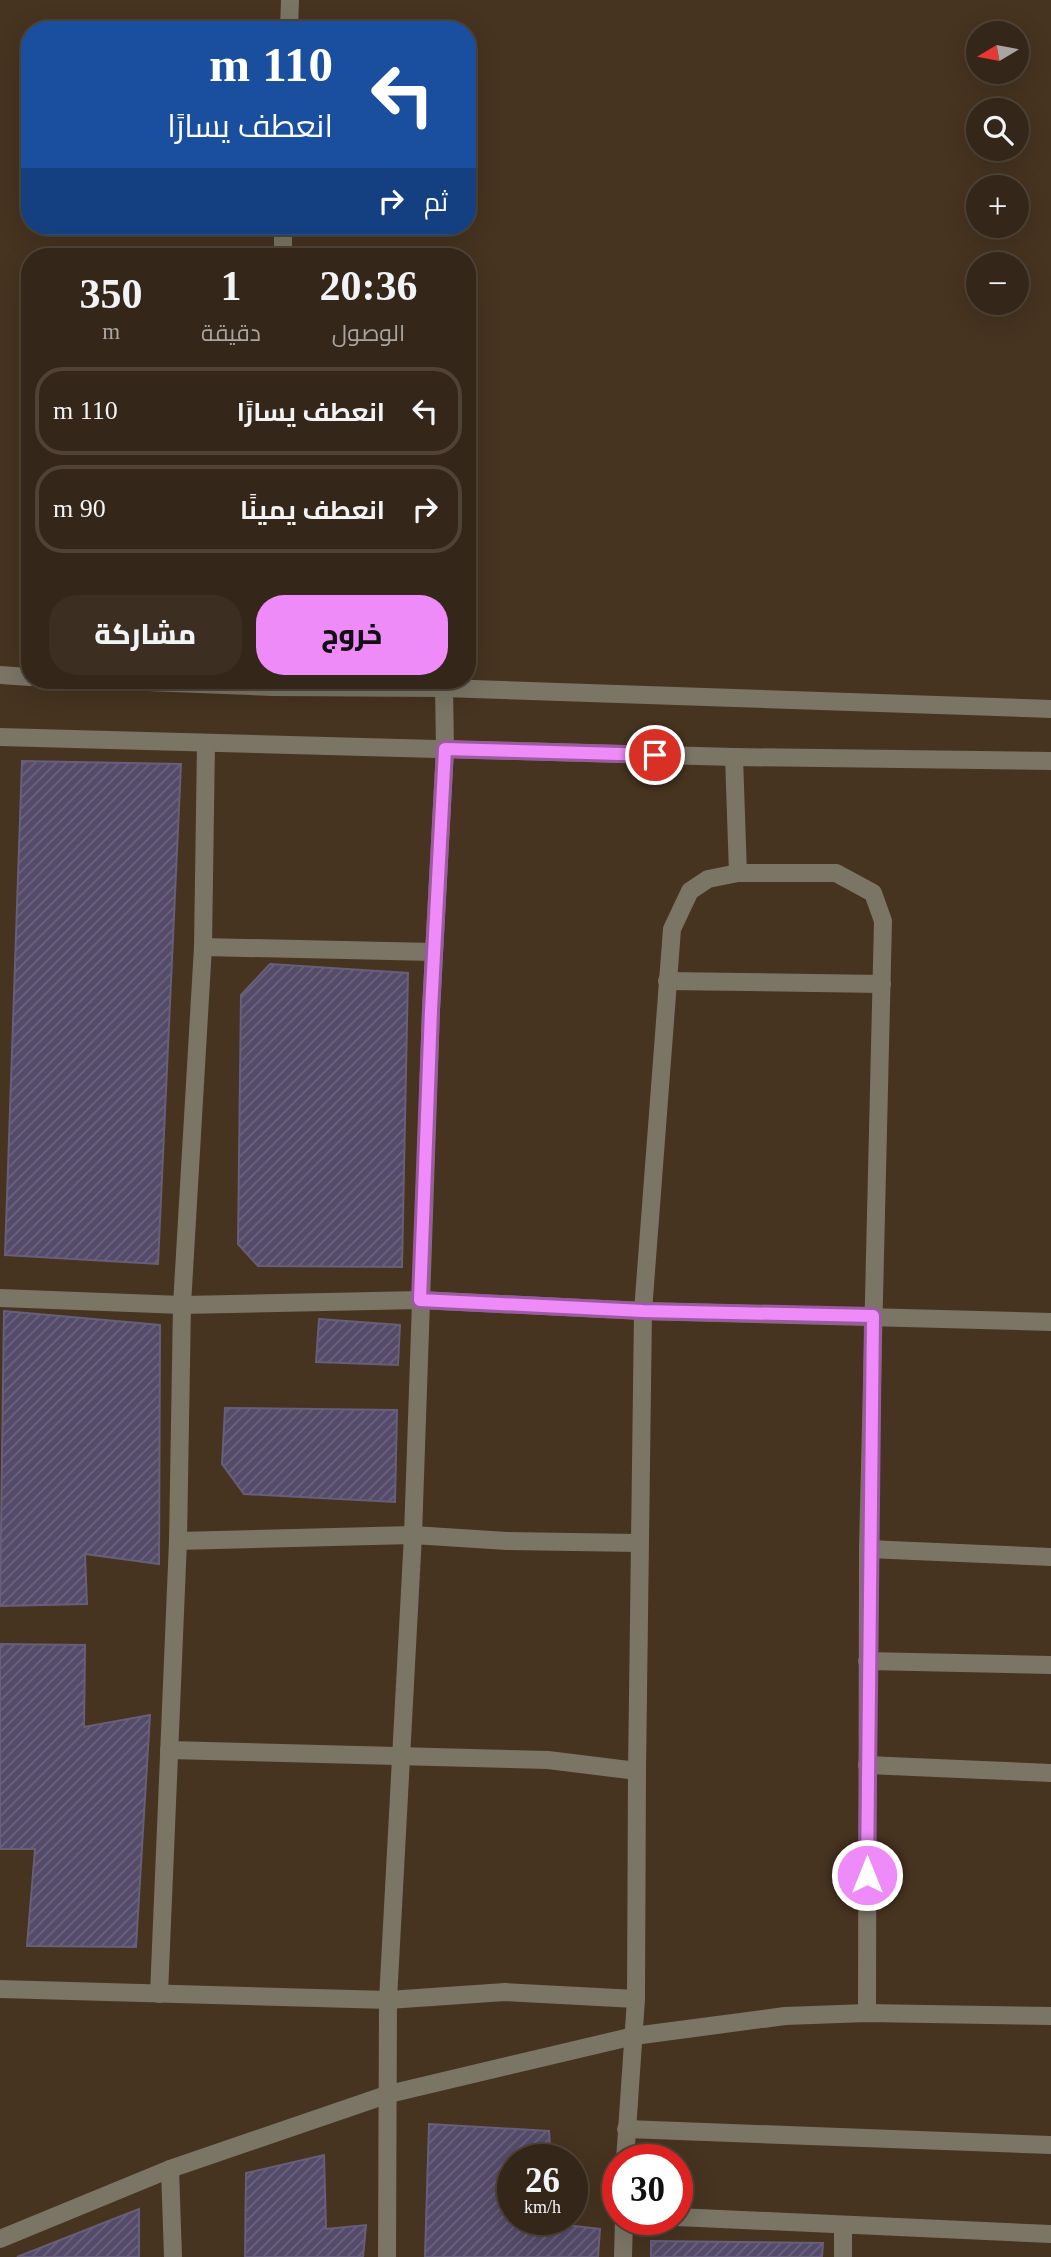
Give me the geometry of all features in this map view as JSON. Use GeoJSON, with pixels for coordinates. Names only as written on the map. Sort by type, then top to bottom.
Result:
{"type":"FeatureCollection","features":[{"type":"Feature","properties":{"kind":"street"},"geometry":{"type":"LineString","coordinates":[[289,21],[290,0]]}},
{"type":"Feature","properties":{"kind":"street"},"geometry":{"type":"LineString","coordinates":[[0,675],[21,676]]}},
{"type":"Feature","properties":{"kind":"street"},"geometry":{"type":"LineString","coordinates":[[387,2257],[388,2000],[412,1535],[434,952],[445,749],[444,689]]}},
{"type":"Feature","properties":{"kind":"street"},"geometry":{"type":"LineString","coordinates":[[473,689],[1051,709]]}},
{"type":"Feature","properties":{"kind":"street"},"geometry":{"type":"LineString","coordinates":[[0,737],[734,757],[1051,761]]}},
{"type":"Feature","properties":{"kind":"street"},"geometry":{"type":"LineString","coordinates":[[159,1994],[178,1541],[182,1305],[203,947],[206,743]]}},
{"type":"Feature","properties":{"kind":"street"},"geometry":{"type":"LineString","coordinates":[[734,757],[738,873]]}},
{"type":"Feature","properties":{"kind":"street"},"geometry":{"type":"LineString","coordinates":[[626,2144],[636,1999],[638,1543],[643,1440],[643,1311],[667,981],[672,929],[690,891],[708,879],[738,873],[836,873],[873,893],[883,921],[868,1549],[867,2013]]}},
{"type":"Feature","properties":{"kind":"street"},"geometry":{"type":"LineString","coordinates":[[203,947],[434,952]]}},
{"type":"Feature","properties":{"kind":"street"},"geometry":{"type":"LineString","coordinates":[[667,981],[882,984]]}},
{"type":"Feature","properties":{"kind":"street"},"geometry":{"type":"LineString","coordinates":[[0,1297],[182,1305],[420,1300],[643,1311],[1051,1322]]}},
{"type":"Feature","properties":{"kind":"street"},"geometry":{"type":"LineString","coordinates":[[178,1541],[412,1535],[638,1543]]}},
{"type":"Feature","properties":{"kind":"street"},"geometry":{"type":"LineString","coordinates":[[868,1549],[1051,1557]]}},
{"type":"Feature","properties":{"kind":"street"},"geometry":{"type":"LineString","coordinates":[[867,1661],[1051,1665]]}},
{"type":"Feature","properties":{"kind":"street"},"geometry":{"type":"LineString","coordinates":[[169,1750],[548,1760],[637,1771]]}},
{"type":"Feature","properties":{"kind":"street"},"geometry":{"type":"LineString","coordinates":[[867,1765],[1051,1773]]}},
{"type":"Feature","properties":{"kind":"street"},"geometry":{"type":"LineString","coordinates":[[0,1989],[388,2000],[505,1992],[636,1999]]}},
{"type":"Feature","properties":{"kind":"street"},"geometry":{"type":"LineString","coordinates":[[0,2239],[170,2169],[389,2094],[634,2036],[785,2016],[867,2013],[1051,2016]]}},
{"type":"Feature","properties":{"kind":"street"},"geometry":{"type":"LineString","coordinates":[[626,2129],[1051,2145]]}},
{"type":"Feature","properties":{"kind":"street"},"geometry":{"type":"LineString","coordinates":[[170,2169],[173,2257]]}},
{"type":"Feature","properties":{"kind":"street"},"geometry":{"type":"LineString","coordinates":[[693,2218],[1051,2234]]}},
{"type":"Feature","properties":{"kind":"street"},"geometry":{"type":"LineString","coordinates":[[843,2225],[843,2257]]}},
{"type":"Feature","properties":{"kind":"street"},"geometry":{"type":"LineString","coordinates":[[624,2235],[624,2257]]}},
{"type":"Feature","properties":{"kind":"building"},"geometry":{"type":"Polygon","coordinates":[[[22,761],[181,764],[158,1264],[5,1255],[22,761]]]}},
{"type":"Feature","properties":{"kind":"building"},"geometry":{"type":"Polygon","coordinates":[[[270,964],[408,973],[402,1267],[258,1266],[238,1244],[241,995],[270,964]]]}},
{"type":"Feature","properties":{"kind":"building"},"geometry":{"type":"Polygon","coordinates":[[[4,1311],[160,1325],[159,1564],[85,1554],[87,1604],[0,1606],[4,1311]]]}},
{"type":"Feature","properties":{"kind":"building"},"geometry":{"type":"Polygon","coordinates":[[[319,1319],[400,1325],[398,1365],[316,1362],[319,1319]]]}},
{"type":"Feature","properties":{"kind":"building"},"geometry":{"type":"Polygon","coordinates":[[[225,1408],[397,1410],[395,1502],[244,1494],[222,1464],[225,1408]]]}},
{"type":"Feature","properties":{"kind":"building"},"geometry":{"type":"Polygon","coordinates":[[[0,1644],[85,1645],[84,1727],[150,1715],[136,1947],[27,1946],[35,1849],[0,1849],[0,1644]]]}},
{"type":"Feature","properties":{"kind":"building"},"geometry":{"type":"Polygon","coordinates":[[[429,2124],[549,2131],[550,2144],[497,2144],[497,2235],[588,2235],[588,2228],[600,2229],[598,2257],[425,2257],[429,2124]]]}},
{"type":"Feature","properties":{"kind":"building"},"geometry":{"type":"Polygon","coordinates":[[[324,2155],[326,2229],[366,2225],[363,2257],[245,2257],[246,2173],[324,2155]]]}},
{"type":"Feature","properties":{"kind":"building"},"geometry":{"type":"Polygon","coordinates":[[[139,2209],[139,2257],[17,2257],[139,2209]]]}},
{"type":"Feature","properties":{"kind":"building"},"geometry":{"type":"Polygon","coordinates":[[[651,2241],[823,2243],[822,2257],[651,2257],[651,2241]]]}},
{"type":"Feature","properties":{"kind":"route"},"geometry":{"type":"LineString","coordinates":[[655,755],[445,749],[431,1010],[420,1300],[643,1311],[873,1316],[867,1875]]}}]}
